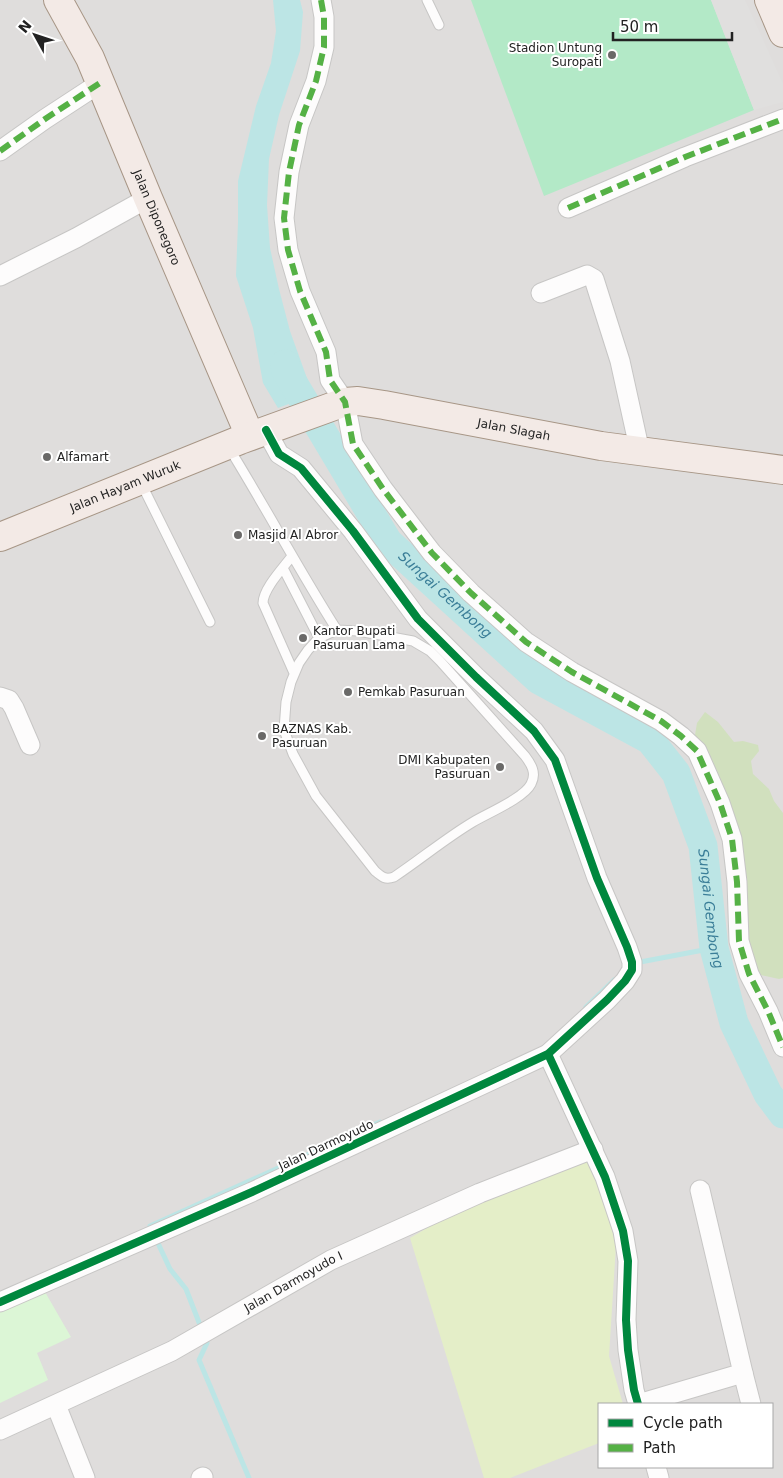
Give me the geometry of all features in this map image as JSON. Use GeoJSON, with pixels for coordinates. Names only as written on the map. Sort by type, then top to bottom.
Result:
{"type":"FeatureCollection","features":[{"type":"Feature","properties":{"kind":"main road","name":"Jalan Diponegoro"},"geometry":{"type":"LineString","coordinates":[[58,0],[90,58],[148,198],[254,434]]}},
{"type":"Feature","properties":{"kind":"main road"},"geometry":{"type":"LineString","coordinates":[[769,0],[783,34]]}},
{"type":"Feature","properties":{"kind":"main road","name":"Jalan Slagah"},"geometry":{"type":"LineString","coordinates":[[254,434],[341,403],[358,401],[640,452],[783,470]]}},
{"type":"Feature","properties":{"kind":"main road","name":"Jalan Hayam Wuruk"},"geometry":{"type":"LineString","coordinates":[[0,537],[254,434]]}},
{"type":"Feature","properties":{"kind":"street"},"geometry":{"type":"LineString","coordinates":[[321,0],[324,17],[324,47],[316,81],[299,125],[289,172],[284,218],[288,250],[300,291],[326,352],[330,380],[341,403],[353,444],[383,489],[432,553],[471,592],[526,642],[572,672],[661,721],[697,751],[720,803],[732,839],[737,882],[739,941],[749,974],[783,1046]]}},
{"type":"Feature","properties":{"kind":"street"},"geometry":{"type":"LineString","coordinates":[[0,151],[100,83]]}},
{"type":"Feature","properties":{"kind":"street"},"geometry":{"type":"LineString","coordinates":[[568,208],[685,157],[783,119]]}},
{"type":"Feature","properties":{"kind":"street"},"geometry":{"type":"LineString","coordinates":[[0,276],[76,238],[148,198]]}},
{"type":"Feature","properties":{"kind":"street"},"geometry":{"type":"LineString","coordinates":[[541,293],[587,275],[594,279],[620,361],[640,452]]}},
{"type":"Feature","properties":{"kind":"street","name":"Jalan Darmoyudo"},"geometry":{"type":"LineString","coordinates":[[0,1302],[270,1184],[548,1054],[608,1000],[632,970],[627,947],[597,878],[555,760],[546,747],[534,731],[418,619],[353,531],[299,466],[254,434]]}},
{"type":"Feature","properties":{"kind":"street"},"geometry":{"type":"LineString","coordinates":[[0,697],[9,700],[30,745]]}},
{"type":"Feature","properties":{"kind":"street"},"geometry":{"type":"LineString","coordinates":[[548,1054],[605,1177],[623,1231],[628,1262],[626,1320],[628,1350],[638,1403]]}},
{"type":"Feature","properties":{"kind":"street","name":"Jalan Darmoyudo I"},"geometry":{"type":"LineString","coordinates":[[0,1430],[172,1351],[331,1260],[480,1193],[592,1149]]}},
{"type":"Feature","properties":{"kind":"street"},"geometry":{"type":"LineString","coordinates":[[700,1190],[751,1403]]}},
{"type":"Feature","properties":{"kind":"street"},"geometry":{"type":"LineString","coordinates":[[641,1403],[743,1372]]}},
{"type":"Feature","properties":{"kind":"street"},"geometry":{"type":"LineString","coordinates":[[56,1405],[85,1478]]}},
{"type":"Feature","properties":{"kind":"lane"},"geometry":{"type":"LineString","coordinates":[[427,0],[439,24]]}},
{"type":"Feature","properties":{"kind":"lane"},"geometry":{"type":"LineString","coordinates":[[254,434],[254,488],[292,556],[337,630]]}},
{"type":"Feature","properties":{"kind":"lane"},"geometry":{"type":"LineString","coordinates":[[140,481],[210,622]]}},
{"type":"Feature","properties":{"kind":"lane"},"geometry":{"type":"LineString","coordinates":[[292,556],[266,591],[263,603],[294,673]]}},
{"type":"Feature","properties":{"kind":"lane"},"geometry":{"type":"LineString","coordinates":[[283,568],[319,638]]}},
{"type":"Feature","properties":{"kind":"lane"},"geometry":{"type":"LineString","coordinates":[[337,630],[358,631],[414,641],[430,651],[525,756],[532,765],[534,774],[531,784],[518,796],[472,822],[394,877],[388,879],[382,877],[375,870],[316,796],[293,754],[284,730],[286,702],[294,673],[308,650],[319,638],[337,630]]}},
{"type":"Feature","properties":{"kind":"shaded area"},"geometry":{"type":"Polygon","coordinates":[[[0,0],[783,0],[783,1478],[0,1478],[0,0]]]}},
{"type":"Feature","properties":{"kind":"shaded area"},"geometry":{"type":"Polygon","coordinates":[[[711,0],[745,0],[783,84],[783,102],[754,110],[711,0]]]}},
{"type":"Feature","properties":{"kind":"green space","name":"Stadion Untung Suropati"},"geometry":{"type":"Polygon","coordinates":[[[471,0],[711,0],[754,110],[544,196],[471,0]]]}},
{"type":"Feature","properties":{"kind":"green space"},"geometry":{"type":"Polygon","coordinates":[[[705,712],[718,722],[734,742],[743,741],[758,745],[759,751],[751,761],[753,774],[769,789],[774,801],[783,813],[783,978],[779,979],[761,975],[749,954],[704,747],[695,735],[697,723],[705,712]]]}},
{"type":"Feature","properties":{"kind":"green space"},"geometry":{"type":"Polygon","coordinates":[[[587,1155],[599,1176],[616,1245],[609,1356],[623,1403],[598,1403],[598,1443],[510,1478],[484,1478],[410,1238],[480,1197],[587,1155]]]}},
{"type":"Feature","properties":{"kind":"green space"},"geometry":{"type":"Polygon","coordinates":[[[41,1285],[71,1337],[37,1353],[48,1380],[0,1403],[0,1302],[41,1285]]]}},
{"type":"Feature","properties":{"kind":"water"},"geometry":{"type":"Polygon","coordinates":[[[273,0],[300,0],[303,12],[300,51],[279,115],[269,159],[267,205],[270,248],[279,289],[290,331],[313,395],[278,408],[263,383],[253,328],[236,276],[238,181],[256,106],[271,63],[276,31],[273,0]]]}},
{"type":"Feature","properties":{"kind":"waterway","name":"Sungai Gembong"},"geometry":{"type":"LineString","coordinates":[[285,364],[286,371],[388,542],[539,680],[650,740],[676,773],[703,846],[714,948],[734,1023],[768,1094],[783,1114]]}},
{"type":"Feature","properties":{"kind":"waterway"},"geometry":{"type":"LineString","coordinates":[[635,963],[714,948]]}},
{"type":"Feature","properties":{"kind":"waterway"},"geometry":{"type":"LineString","coordinates":[[586,1007],[614,980]]}},
{"type":"Feature","properties":{"kind":"waterway"},"geometry":{"type":"LineString","coordinates":[[249,1478],[199,1360],[207,1343],[186,1289],[170,1269],[150,1226],[380,1122]]}},
{"type":"Feature","properties":{"kind":"marked path"},"geometry":{"type":"LineString","coordinates":[[321,0],[324,17],[324,47],[316,81],[299,125],[289,172],[284,218],[288,250],[300,291],[326,352],[330,380],[345,402],[353,444],[383,489],[432,553],[471,593],[526,642],[572,672],[661,721],[697,751],[720,803],[732,839],[737,882],[739,941],[749,974],[768,1011],[783,1047]]}},
{"type":"Feature","properties":{"kind":"marked path"},"geometry":{"type":"LineString","coordinates":[[0,151],[100,83]]}},
{"type":"Feature","properties":{"kind":"marked path"},"geometry":{"type":"LineString","coordinates":[[568,208],[685,157],[783,119]]}},
{"type":"Feature","properties":{"kind":"cycle path"},"geometry":{"type":"LineString","coordinates":[[0,1302],[252,1192],[548,1054],[607,1000],[625,981],[632,970],[632,962],[627,947],[597,878],[555,760],[534,731],[418,619],[353,531],[301,468],[279,454],[266,430]]}},
{"type":"Feature","properties":{"kind":"cycle path"},"geometry":{"type":"LineString","coordinates":[[548,1054],[605,1177],[623,1231],[628,1261],[626,1320],[628,1350],[638,1403]]}},
{"type":"Feature","properties":{"kind":"place","name":"Stadion Untung Suropati"},"geometry":{"type":"Point","coordinates":[612,55]}},
{"type":"Feature","properties":{"kind":"place","name":"Alfamart"},"geometry":{"type":"Point","coordinates":[47,457]}},
{"type":"Feature","properties":{"kind":"place","name":"Masjid Al Abror"},"geometry":{"type":"Point","coordinates":[238,535]}},
{"type":"Feature","properties":{"kind":"place","name":"Kantor Bupati Pasuruan Lama"},"geometry":{"type":"Point","coordinates":[303,638]}},
{"type":"Feature","properties":{"kind":"place","name":"Pemkab Pasuruan"},"geometry":{"type":"Point","coordinates":[348,692]}},
{"type":"Feature","properties":{"kind":"place","name":"BAZNAS Kab. Pasuruan"},"geometry":{"type":"Point","coordinates":[262,736]}},
{"type":"Feature","properties":{"kind":"place","name":"DMI Kabupaten Pasuruan"},"geometry":{"type":"Point","coordinates":[500,767]}}]}
